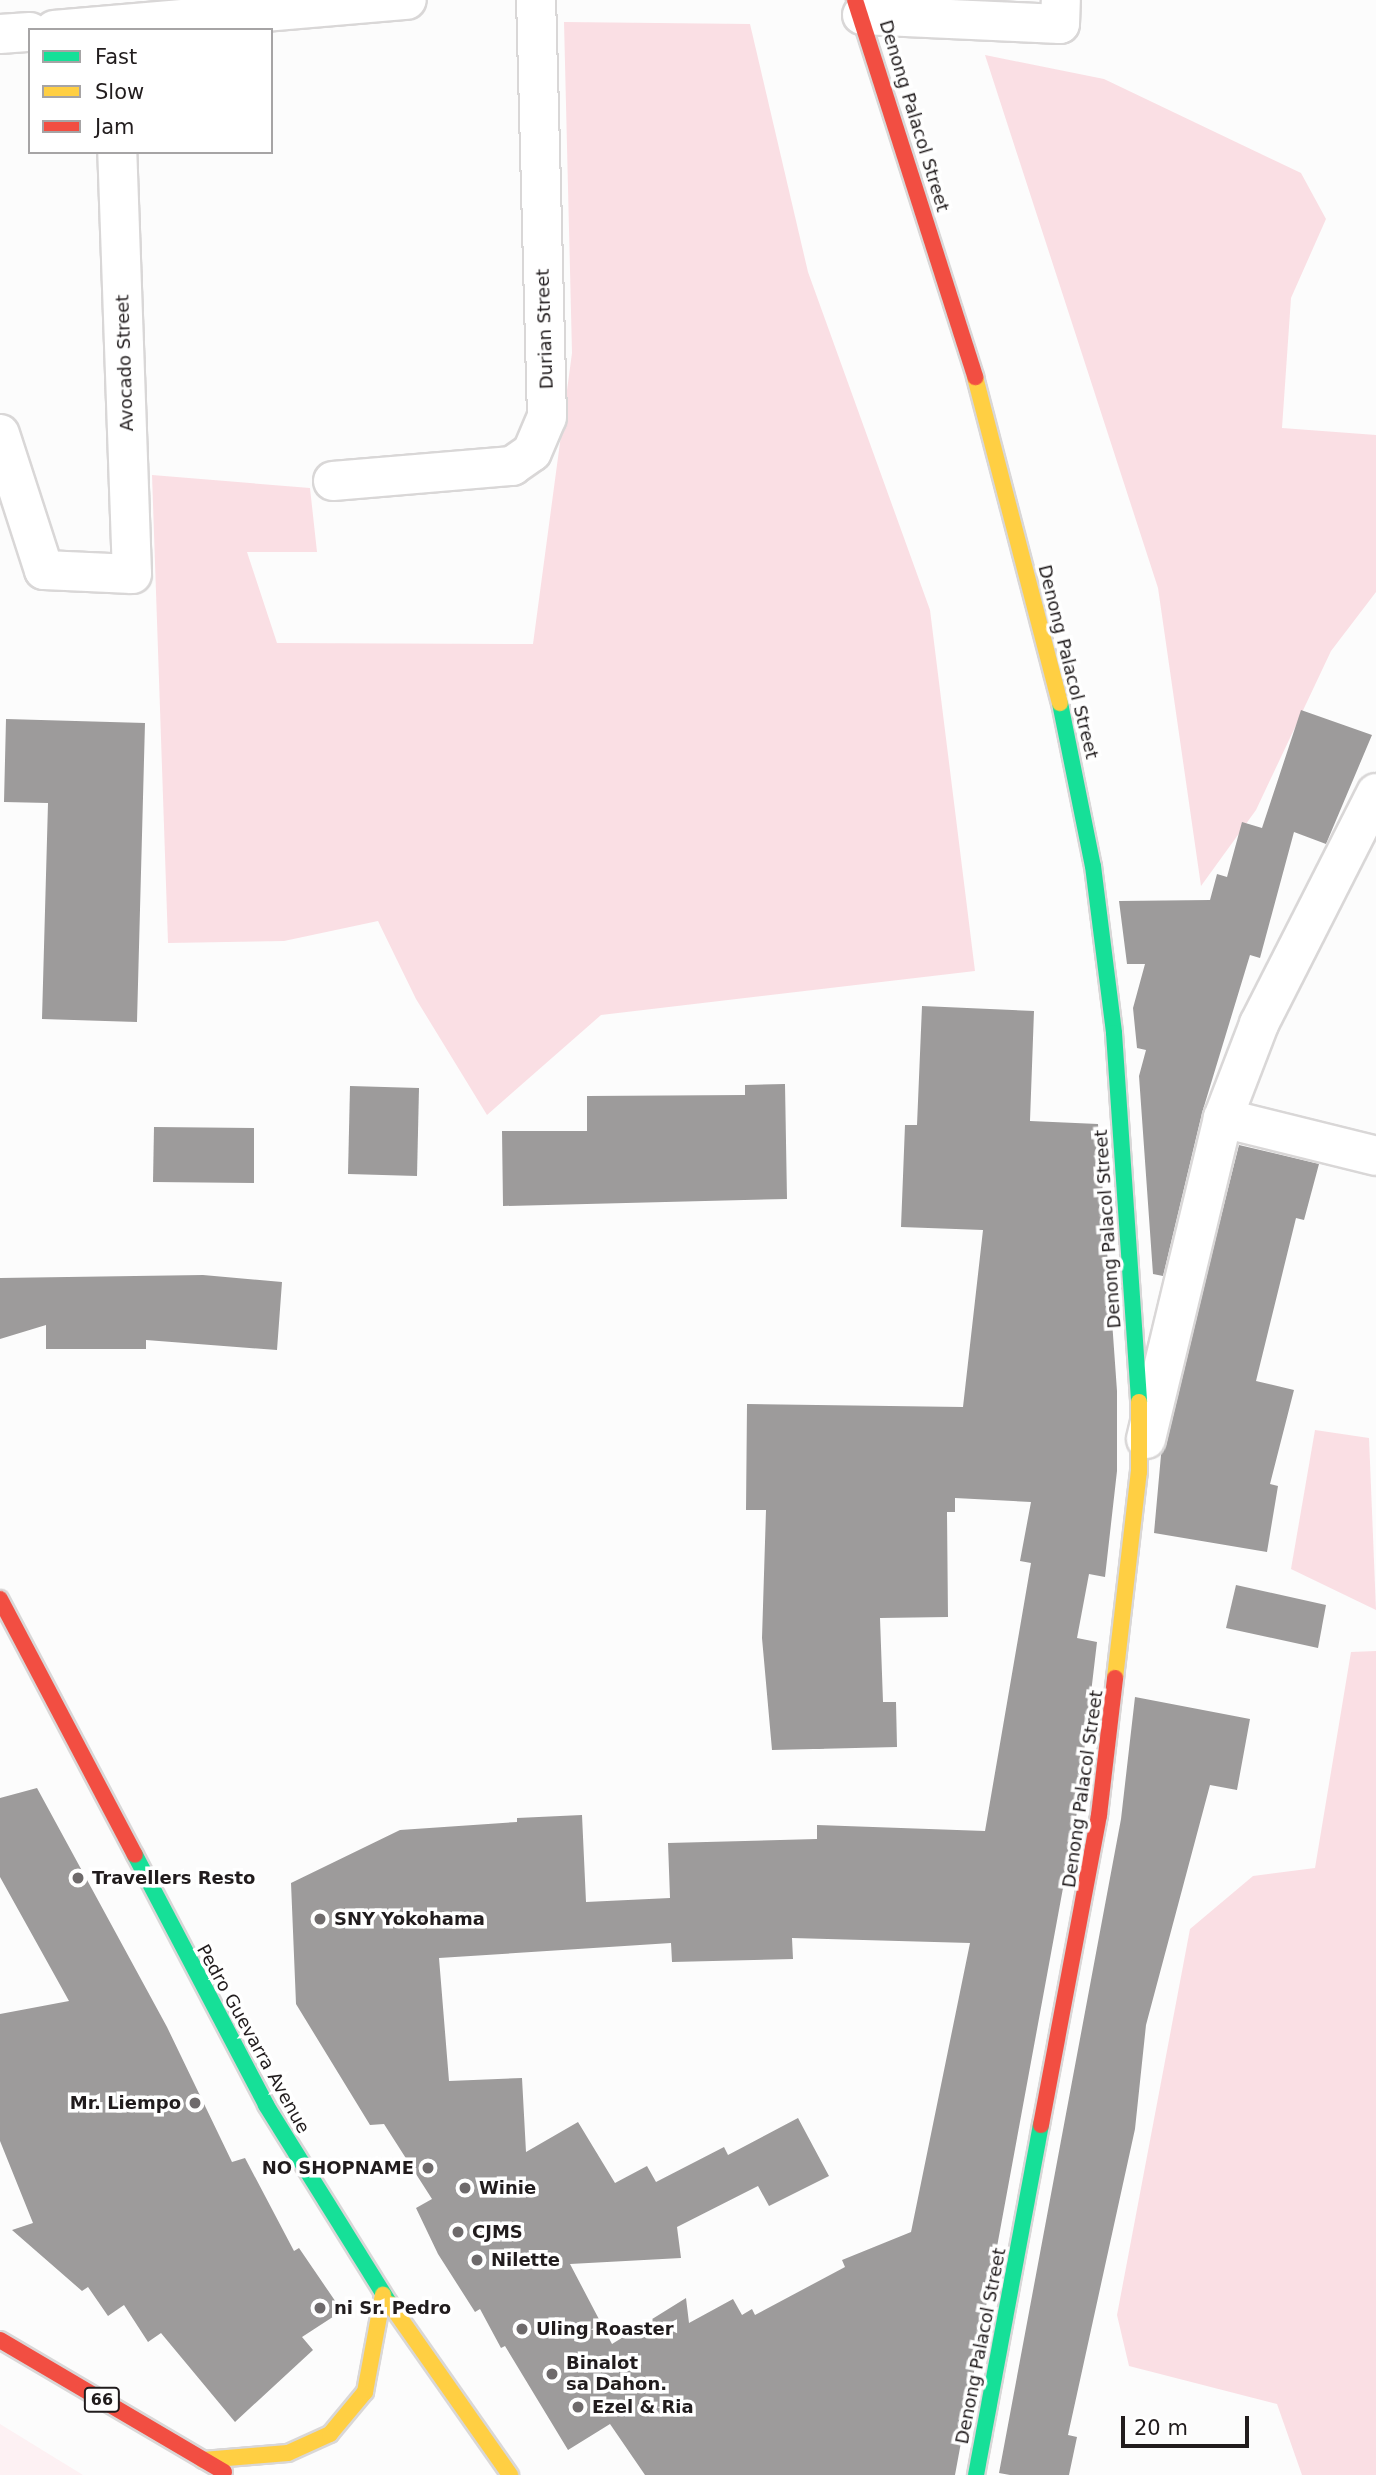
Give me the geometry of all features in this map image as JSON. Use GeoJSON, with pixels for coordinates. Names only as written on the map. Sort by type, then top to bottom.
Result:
{"type":"FeatureCollection","features":[{"type":"Feature","properties":{"kind":"street"},"geometry":{"type":"LineString","coordinates":[[64,28],[112,18],[407,0]]}},
{"type":"Feature","properties":{"kind":"street","name":"Durian Street"},"geometry":{"type":"LineString","coordinates":[[333,481],[512,466],[532,452],[547,417],[536,0]]}},
{"type":"Feature","properties":{"kind":"street"},"geometry":{"type":"LineString","coordinates":[[858,8],[1060,24],[1061,0]]}},
{"type":"Feature","properties":{"kind":"street","name":"Denong Palacol Street"},"geometry":{"type":"LineString","coordinates":[[858,8],[982,399],[1064,721],[1093,866],[1114,1033],[1139,1390],[1139,1472],[1115,1709],[1087,1892],[976,2475]]}},
{"type":"Feature","properties":{"kind":"street"},"geometry":{"type":"LineString","coordinates":[[0,34],[28,32]]}},
{"type":"Feature","properties":{"kind":"street","name":"Avocado Street"},"geometry":{"type":"LineString","coordinates":[[0,434],[44,570],[132,574],[117,154]]}},
{"type":"Feature","properties":{"kind":"street"},"geometry":{"type":"LineString","coordinates":[[1139,1472],[1223,1118],[1259,1024],[1376,793]]}},
{"type":"Feature","properties":{"kind":"street"},"geometry":{"type":"LineString","coordinates":[[1223,1118],[1376,1156]]}},
{"type":"Feature","properties":{"kind":"street","name":"Pedro Guevarra Avenue"},"geometry":{"type":"LineString","coordinates":[[0,1599],[265,2105],[383,2295],[510,2475]]}},
{"type":"Feature","properties":{"kind":"street"},"geometry":{"type":"LineString","coordinates":[[203,2460],[288,2453],[330,2434],[365,2392],[383,2295]]}},
{"type":"Feature","properties":{"kind":"street","name":"66"},"geometry":{"type":"LineString","coordinates":[[0,2340],[229,2475]]}},
{"type":"Feature","properties":{"kind":"shaded area"},"geometry":{"type":"Polygon","coordinates":[[[564,22],[750,24],[808,272],[930,610],[975,971],[601,1015],[487,1115],[416,999],[378,921],[284,941],[168,943],[152,475],[310,488],[317,552],[247,552],[277,643],[533,644],[572,353],[564,22]]]}},
{"type":"Feature","properties":{"kind":"shaded area"},"geometry":{"type":"Polygon","coordinates":[[[985,55],[1104,79],[1301,173],[1326,219],[1291,298],[1282,428],[1376,435],[1376,592],[1331,651],[1256,810],[1201,886],[1158,588],[985,55]]]}},
{"type":"Feature","properties":{"kind":"shaded area"},"geometry":{"type":"Polygon","coordinates":[[[1315,1430],[1369,1438],[1376,1610],[1291,1569],[1315,1430]]]}},
{"type":"Feature","properties":{"kind":"shaded area"},"geometry":{"type":"Polygon","coordinates":[[[1376,1651],[1376,2475],[1302,2475],[1277,2404],[1129,2366],[1117,2315],[1190,1929],[1253,1876],[1315,1868],[1351,1652],[1376,1651]]]}},
{"type":"Feature","properties":{"kind":"shaded area"},"geometry":{"type":"Polygon","coordinates":[[[0,2424],[83,2475],[0,2475],[0,2424]]]}},
{"type":"Feature","properties":{"kind":"building"},"geometry":{"type":"Polygon","coordinates":[[[1301,710],[1372,735],[1326,844],[1294,832],[1260,958],[1250,955],[1202,1113],[1163,1276],[1153,1274],[1139,1076],[1146,1050],[1137,1048],[1133,1008],[1145,964],[1127,964],[1119,901],[1210,900],[1217,874],[1227,877],[1242,822],[1262,828],[1301,710]]]}},
{"type":"Feature","properties":{"kind":"building"},"geometry":{"type":"Polygon","coordinates":[[[6,719],[145,723],[137,1022],[42,1019],[48,803],[4,802],[6,719]]]}},
{"type":"Feature","properties":{"kind":"building"},"geometry":{"type":"Polygon","coordinates":[[[922,1006],[1034,1011],[1030,1121],[1098,1124],[1117,1391],[1117,1471],[1105,1577],[1089,1574],[1077,1638],[1097,1642],[1077,1812],[955,2475],[645,2475],[610,2424],[568,2450],[505,2346],[501,2348],[480,2309],[475,2312],[438,2254],[416,2208],[432,2199],[384,2124],[370,2125],[296,2004],[291,1883],[400,1830],[517,1822],[517,1818],[582,1815],[586,1902],[670,1898],[668,1843],[817,1839],[817,1825],[985,1831],[1031,1563],[1020,1561],[1031,1502],[955,1498],[955,1512],[947,1512],[948,1617],[880,1618],[883,1702],[896,1702],[897,1747],[772,1750],[762,1638],[766,1510],[746,1510],[747,1404],[963,1407],[983,1230],[901,1227],[905,1125],[917,1125],[922,1006]],[[792,1938],[793,1959],[672,1962],[671,1943],[439,1958],[449,2081],[522,2078],[526,2152],[578,2122],[615,2183],[647,2166],[656,2182],[724,2147],[728,2155],[798,2118],[829,2176],[769,2206],[758,2186],[677,2227],[681,2258],[570,2264],[612,2344],[686,2298],[689,2323],[733,2299],[742,2315],[752,2309],[755,2315],[845,2267],[842,2260],[911,2232],[970,1943],[792,1938]]]}},
{"type":"Feature","properties":{"kind":"building"},"geometry":{"type":"Polygon","coordinates":[[[785,1084],[787,1199],[503,1206],[502,1131],[587,1131],[587,1096],[745,1095],[745,1085],[785,1084]]]}},
{"type":"Feature","properties":{"kind":"building"},"geometry":{"type":"Polygon","coordinates":[[[350,1086],[419,1088],[417,1176],[348,1174],[350,1086]]]}},
{"type":"Feature","properties":{"kind":"building"},"geometry":{"type":"Polygon","coordinates":[[[154,1127],[254,1128],[254,1183],[153,1182],[154,1127]]]}},
{"type":"Feature","properties":{"kind":"building"},"geometry":{"type":"Polygon","coordinates":[[[1239,1145],[1319,1164],[1304,1220],[1296,1218],[1256,1381],[1294,1390],[1270,1484],[1278,1486],[1267,1552],[1154,1533],[1161,1455],[1239,1145]]]}},
{"type":"Feature","properties":{"kind":"building"},"geometry":{"type":"Polygon","coordinates":[[[203,1275],[282,1282],[277,1350],[146,1340],[146,1349],[46,1349],[46,1325],[0,1339],[0,1278],[203,1275]]]}},
{"type":"Feature","properties":{"kind":"building"},"geometry":{"type":"Polygon","coordinates":[[[1236,1585],[1326,1605],[1318,1648],[1226,1628],[1236,1585]]]}},
{"type":"Feature","properties":{"kind":"building"},"geometry":{"type":"Polygon","coordinates":[[[1135,1697],[1250,1719],[1237,1790],[1210,1785],[1146,2025],[1135,2129],[1068,2435],[1077,2437],[1069,2475],[1010,2475],[999,2473],[1121,1819],[1135,1697]]]}},
{"type":"Feature","properties":{"kind":"building"},"geometry":{"type":"Polygon","coordinates":[[[37,1788],[167,2027],[232,2162],[245,2158],[294,2251],[299,2248],[342,2311],[302,2337],[313,2350],[235,2422],[161,2333],[148,2342],[124,2305],[108,2316],[88,2287],[82,2291],[12,2230],[33,2223],[0,2141],[0,2014],[69,2001],[0,1877],[0,1798],[37,1788]]]}},
{"type":"Feature","properties":{"kind":"traffic: fast"},"geometry":{"type":"LineString","coordinates":[[1060,703],[1093,866],[1114,1033],[1139,1402]]}},
{"type":"Feature","properties":{"kind":"traffic: fast"},"geometry":{"type":"LineString","coordinates":[[135,1855],[266,2105],[390,2304]]}},
{"type":"Feature","properties":{"kind":"traffic: fast"},"geometry":{"type":"LineString","coordinates":[[976,2475],[1041,2125]]}},
{"type":"Feature","properties":{"kind":"traffic: slow"},"geometry":{"type":"LineString","coordinates":[[975,377],[1060,703]]}},
{"type":"Feature","properties":{"kind":"traffic: slow"},"geometry":{"type":"LineString","coordinates":[[1115,1678],[1139,1472],[1139,1402]]}},
{"type":"Feature","properties":{"kind":"traffic: slow"},"geometry":{"type":"LineString","coordinates":[[203,2460],[288,2453],[330,2434],[365,2392],[383,2295]]}},
{"type":"Feature","properties":{"kind":"traffic: slow"},"geometry":{"type":"LineString","coordinates":[[390,2304],[510,2475]]}},
{"type":"Feature","properties":{"kind":"traffic: jam"},"geometry":{"type":"LineString","coordinates":[[855,0],[975,377]]}},
{"type":"Feature","properties":{"kind":"traffic: jam"},"geometry":{"type":"LineString","coordinates":[[0,1599],[135,1855]]}},
{"type":"Feature","properties":{"kind":"traffic: jam"},"geometry":{"type":"LineString","coordinates":[[1041,2125],[1099,1815],[1115,1678]]}},
{"type":"Feature","properties":{"kind":"traffic: jam"},"geometry":{"type":"LineString","coordinates":[[0,2340],[224,2472]]}},
{"type":"Feature","properties":{"kind":"place","name":"Travellers Resto"},"geometry":{"type":"Point","coordinates":[78,1878]}},
{"type":"Feature","properties":{"kind":"place","name":"SNY Yokohama"},"geometry":{"type":"Point","coordinates":[320,1919]}},
{"type":"Feature","properties":{"kind":"place","name":"Mr. Liempo"},"geometry":{"type":"Point","coordinates":[195,2103]}},
{"type":"Feature","properties":{"kind":"place","name":"NO SHOPNAME"},"geometry":{"type":"Point","coordinates":[428,2168]}},
{"type":"Feature","properties":{"kind":"place","name":"Winie"},"geometry":{"type":"Point","coordinates":[465,2188]}},
{"type":"Feature","properties":{"kind":"place","name":"CJMS"},"geometry":{"type":"Point","coordinates":[458,2232]}},
{"type":"Feature","properties":{"kind":"place","name":"Nilette"},"geometry":{"type":"Point","coordinates":[477,2260]}},
{"type":"Feature","properties":{"kind":"place","name":"ni Sr. Pedro"},"geometry":{"type":"Point","coordinates":[320,2308]}},
{"type":"Feature","properties":{"kind":"place","name":"Uling Roaster"},"geometry":{"type":"Point","coordinates":[522,2329]}},
{"type":"Feature","properties":{"kind":"place","name":"Binalot sa Dahon."},"geometry":{"type":"Point","coordinates":[552,2374]}},
{"type":"Feature","properties":{"kind":"place","name":"Ezel & Ria"},"geometry":{"type":"Point","coordinates":[578,2407]}}]}
